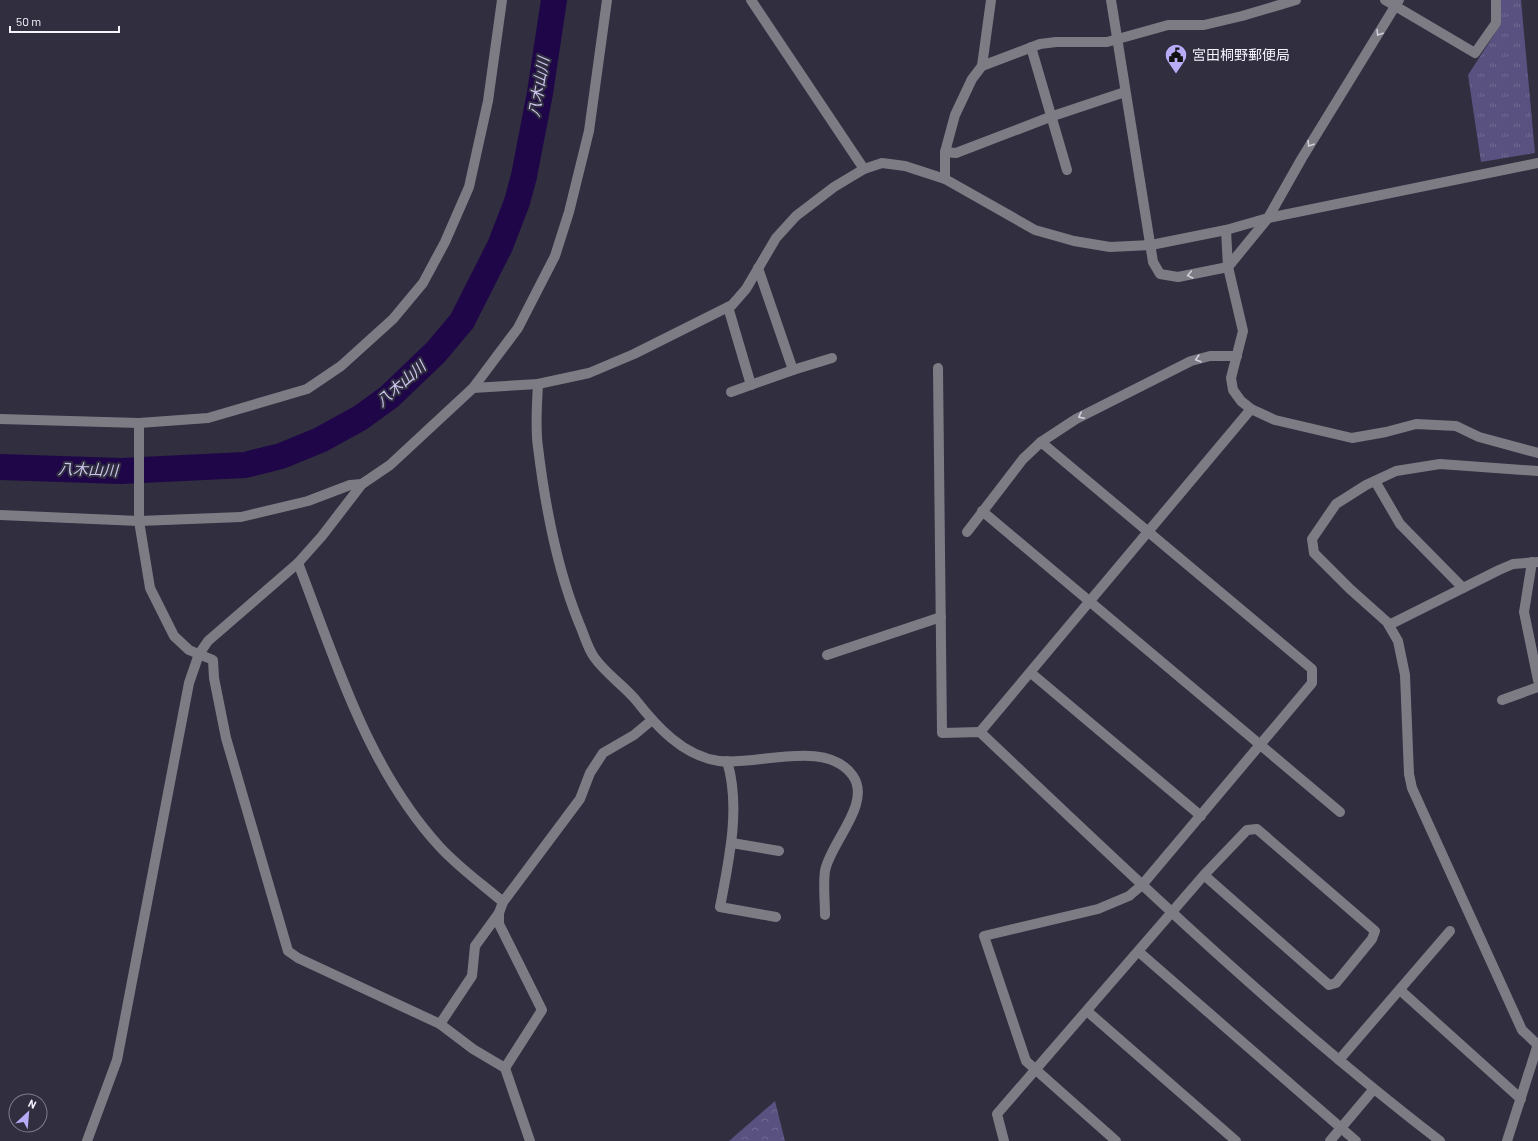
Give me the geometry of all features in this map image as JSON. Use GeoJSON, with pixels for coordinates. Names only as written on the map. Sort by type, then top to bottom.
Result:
{"type":"FeatureCollection","features":[{"type":"Feature","properties":{"kind":"street"},"geometry":{"type":"LineString","coordinates":[[0,419],[139,423],[208,418],[307,389],[341,366],[393,319],[424,283],[445,242],[469,187],[488,101],[502,0]]}},
{"type":"Feature","properties":{"kind":"street"},"geometry":{"type":"LineString","coordinates":[[87,1141],[117,1060],[189,683],[199,654],[208,641],[298,563],[322,536],[362,484],[390,464],[473,388],[518,328],[555,256],[571,205],[590,131],[607,0]]}},
{"type":"Feature","properties":{"kind":"street"},"geometry":{"type":"LineString","coordinates":[[751,0],[864,169]]}},
{"type":"Feature","properties":{"kind":"street"},"geometry":{"type":"LineString","coordinates":[[945,179],[946,152],[955,115],[972,79],[982,66],[991,0]]}},
{"type":"Feature","properties":{"kind":"street"},"geometry":{"type":"LineString","coordinates":[[1111,0],[1153,262],[1160,274],[1178,277],[1228,267],[1268,218],[1302,158],[1397,3]]}},
{"type":"Feature","properties":{"kind":"street"},"geometry":{"type":"LineString","coordinates":[[982,66],[1031,47],[1056,42],[1093,43],[1117,40],[1168,25],[1204,25],[1242,16],[1296,0]]}},
{"type":"Feature","properties":{"kind":"street"},"geometry":{"type":"LineString","coordinates":[[1385,0],[1397,3],[1475,53],[1496,23],[1496,0]]}},
{"type":"Feature","properties":{"kind":"street"},"geometry":{"type":"LineString","coordinates":[[1031,47],[1050,117],[1067,170]]}},
{"type":"Feature","properties":{"kind":"street"},"geometry":{"type":"LineString","coordinates":[[946,152],[956,153],[1050,117],[1125,92]]}},
{"type":"Feature","properties":{"kind":"street"},"geometry":{"type":"LineString","coordinates":[[473,388],[538,384],[589,372],[634,354],[732,305],[746,289],[776,238],[796,216],[834,187],[864,169],[882,163],[906,166],[945,179],[1035,230],[1074,241],[1110,246],[1151,245],[1226,230],[1268,218],[1538,163]]}},
{"type":"Feature","properties":{"kind":"street"},"geometry":{"type":"LineString","coordinates":[[1226,230],[1228,267],[1243,331],[1231,378],[1233,390],[1241,401],[1251,410],[1275,420],[1352,438],[1379,434],[1416,424],[1456,426],[1479,437],[1538,454]]}},
{"type":"Feature","properties":{"kind":"street"},"geometry":{"type":"LineString","coordinates":[[758,268],[793,370]]}},
{"type":"Feature","properties":{"kind":"street"},"geometry":{"type":"LineString","coordinates":[[728,307],[751,385]]}},
{"type":"Feature","properties":{"kind":"street"},"geometry":{"type":"LineString","coordinates":[[967,532],[1023,460],[1041,442],[1076,419],[1191,362],[1210,356],[1237,356]]}},
{"type":"Feature","properties":{"kind":"street"},"geometry":{"type":"LineString","coordinates":[[731,392],[832,358]]}},
{"type":"Feature","properties":{"kind":"street"},"geometry":{"type":"LineString","coordinates":[[938,368],[942,733],[980,732],[1171,913],[1373,1090],[1440,1141]]}},
{"type":"Feature","properties":{"kind":"street"},"geometry":{"type":"LineString","coordinates":[[538,384],[537,446],[551,525],[567,594],[593,656],[611,678],[629,692],[652,720],[686,750],[708,758],[726,761],[820,756],[840,763],[854,776],[858,795],[854,809],[826,870],[826,915]]}},
{"type":"Feature","properties":{"kind":"street"},"geometry":{"type":"LineString","coordinates":[[980,732],[1031,673],[1088,601],[1251,410]]}},
{"type":"Feature","properties":{"kind":"street"},"geometry":{"type":"LineString","coordinates":[[139,423],[139,521],[150,588],[174,636],[188,650],[213,660],[214,678],[226,738],[288,951],[298,958],[440,1024],[473,1049],[505,1068],[530,1141]]}},
{"type":"Feature","properties":{"kind":"street"},"geometry":{"type":"LineString","coordinates":[[1041,442],[1312,669],[1312,684],[1142,885],[1129,896],[1098,909],[984,936],[1026,1061],[1034,1070],[1116,1141]]}},
{"type":"Feature","properties":{"kind":"street"},"geometry":{"type":"LineString","coordinates":[[1507,1141],[1538,1045],[1522,1030],[1412,788],[1409,774],[1405,675],[1398,641],[1389,625],[1314,553],[1312,539],[1336,504],[1375,481],[1396,471],[1440,464],[1538,471]]}},
{"type":"Feature","properties":{"kind":"street"},"geometry":{"type":"LineString","coordinates":[[1375,481],[1400,524],[1462,588]]}},
{"type":"Feature","properties":{"kind":"street"},"geometry":{"type":"LineString","coordinates":[[0,515],[139,521],[241,517],[308,501],[350,485],[362,484]]}},
{"type":"Feature","properties":{"kind":"street"},"geometry":{"type":"LineString","coordinates":[[982,511],[1340,812]]}},
{"type":"Feature","properties":{"kind":"street"},"geometry":{"type":"LineString","coordinates":[[1389,625],[1513,564],[1535,562],[1524,612],[1538,680]]}},
{"type":"Feature","properties":{"kind":"street"},"geometry":{"type":"LineString","coordinates":[[298,563],[361,726],[397,792],[439,847],[503,902]]}},
{"type":"Feature","properties":{"kind":"street"},"geometry":{"type":"LineString","coordinates":[[827,655],[941,617]]}},
{"type":"Feature","properties":{"kind":"street"},"geometry":{"type":"LineString","coordinates":[[1031,673],[1201,816]]}},
{"type":"Feature","properties":{"kind":"street"},"geometry":{"type":"LineString","coordinates":[[1502,700],[1538,687]]}},
{"type":"Feature","properties":{"kind":"street"},"geometry":{"type":"LineString","coordinates":[[440,1024],[472,976],[475,946],[499,913],[503,902],[580,799],[590,773],[603,754],[634,735],[652,720]]}},
{"type":"Feature","properties":{"kind":"street"},"geometry":{"type":"LineString","coordinates":[[726,761],[732,778],[732,843],[720,907],[776,917]]}},
{"type":"Feature","properties":{"kind":"street"},"geometry":{"type":"LineString","coordinates":[[1004,1141],[997,1114],[1139,952],[1204,875],[1247,830],[1257,829],[1375,932],[1372,939],[1336,983],[1328,985],[1204,875]]}},
{"type":"Feature","properties":{"kind":"street"},"geometry":{"type":"LineString","coordinates":[[732,843],[780,851]]}},
{"type":"Feature","properties":{"kind":"street"},"geometry":{"type":"LineString","coordinates":[[499,913],[499,924],[542,1010],[505,1068]]}},
{"type":"Feature","properties":{"kind":"street"},"geometry":{"type":"LineString","coordinates":[[1339,1060],[1450,931]]}},
{"type":"Feature","properties":{"kind":"street"},"geometry":{"type":"LineString","coordinates":[[1139,952],[1356,1141]]}},
{"type":"Feature","properties":{"kind":"street"},"geometry":{"type":"LineString","coordinates":[[1400,990],[1521,1099]]}},
{"type":"Feature","properties":{"kind":"street"},"geometry":{"type":"LineString","coordinates":[[1087,1011],[1236,1141]]}},
{"type":"Feature","properties":{"kind":"street"},"geometry":{"type":"LineString","coordinates":[[1330,1141],[1373,1090]]}},
{"type":"Feature","properties":{"kind":"green space"},"geometry":{"type":"Polygon","coordinates":[[[1501,0],[1521,0],[1535,153],[1481,162],[1468,75],[1501,24],[1501,0]]]}},
{"type":"Feature","properties":{"kind":"green space"},"geometry":{"type":"Polygon","coordinates":[[[775,1101],[785,1141],[729,1141],[775,1101]]]}},
{"type":"Feature","properties":{"kind":"waterway","name":"八木山川"},"geometry":{"type":"LineString","coordinates":[[0,467],[121,471],[245,465],[281,456],[320,440],[360,418],[389,397],[436,352],[462,321],[500,246],[517,202],[524,176],[540,93],[554,0]]}},
{"type":"Feature","properties":{"kind":"place","name":"宮田桐野郵便局"},"geometry":{"type":"Point","coordinates":[1176,74]}}]}
